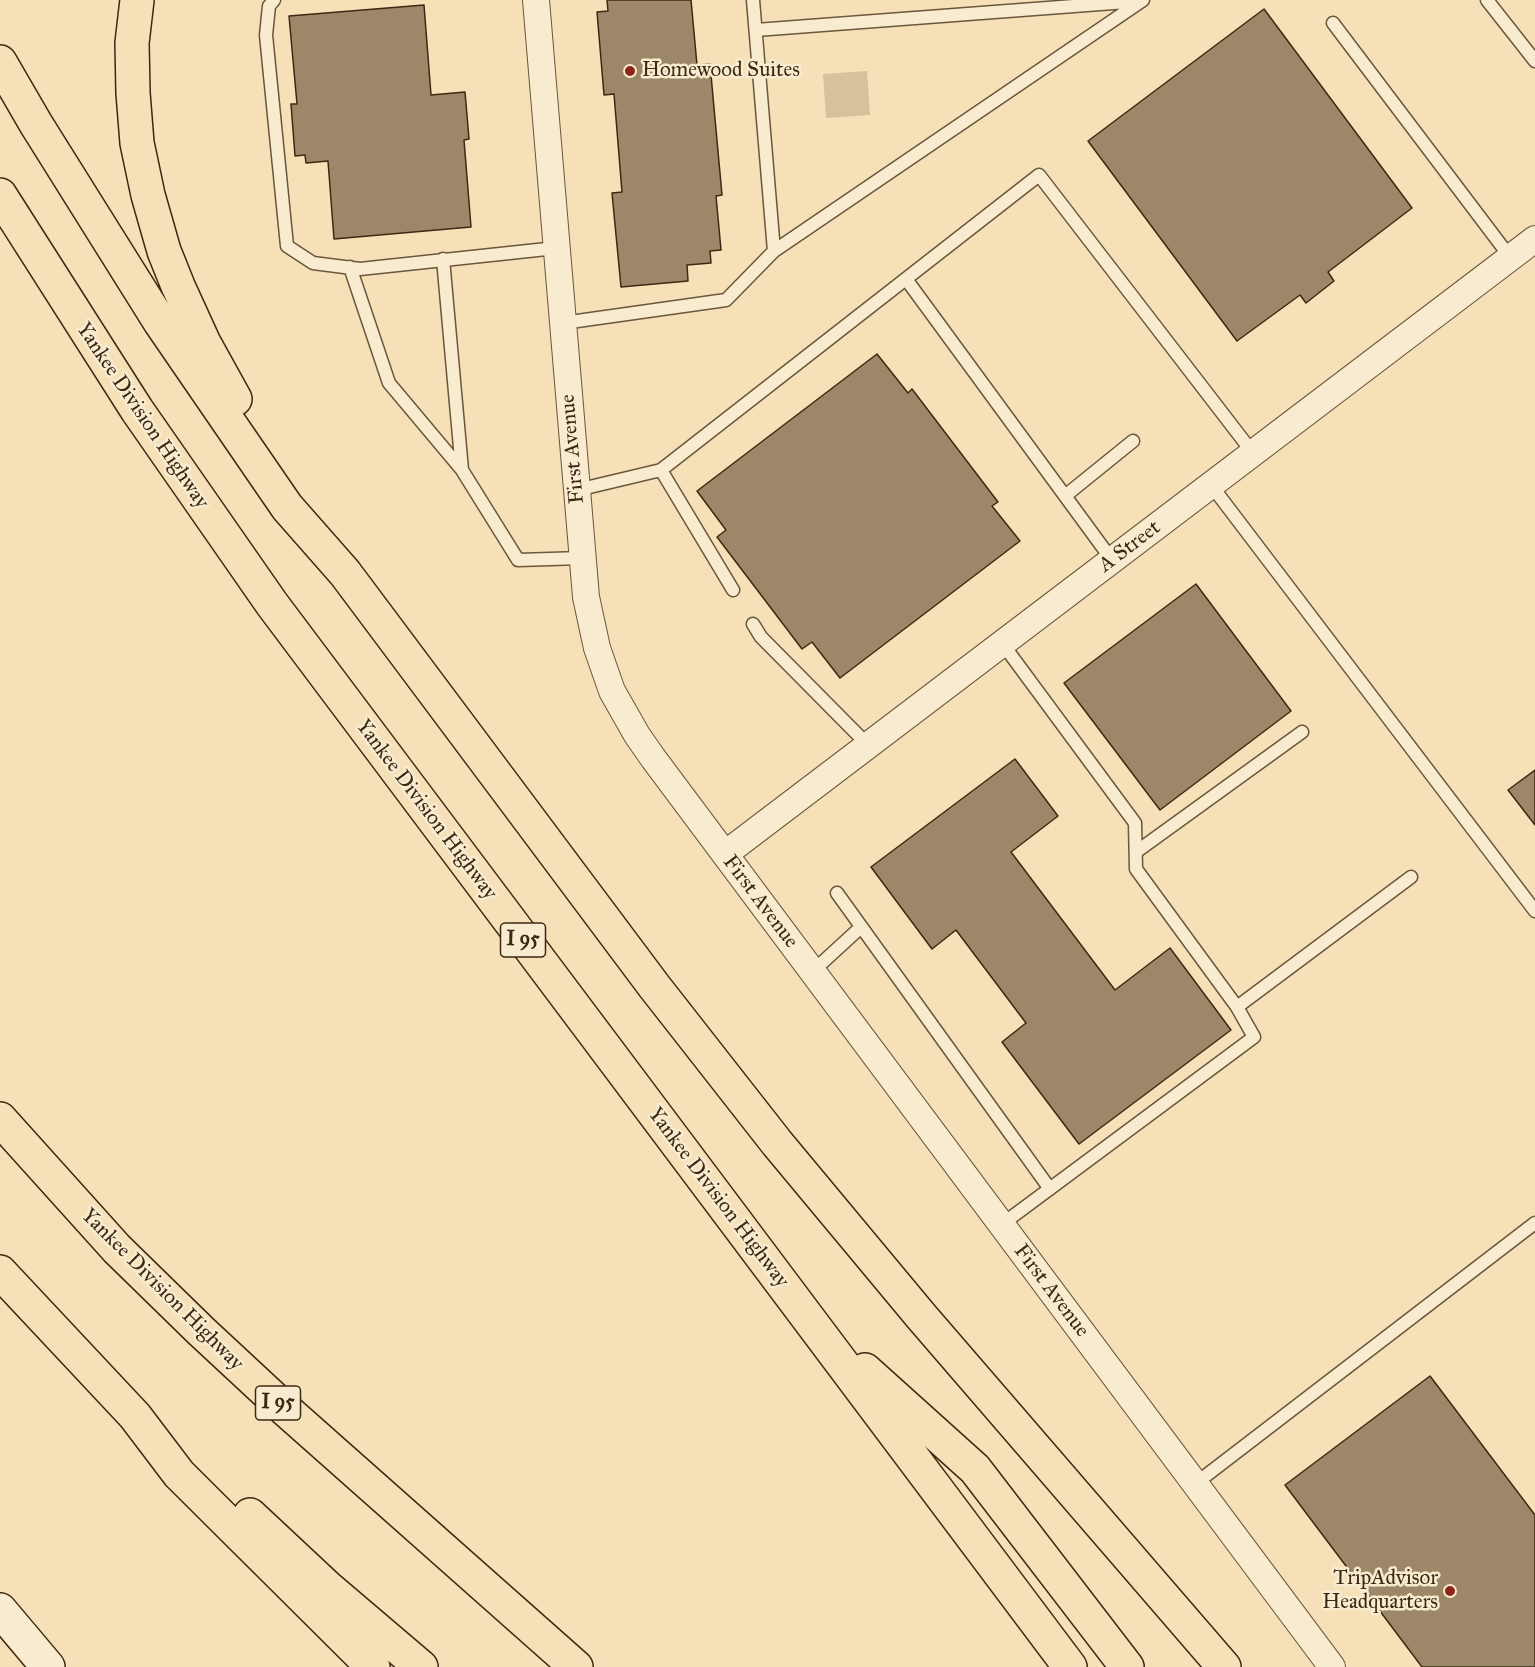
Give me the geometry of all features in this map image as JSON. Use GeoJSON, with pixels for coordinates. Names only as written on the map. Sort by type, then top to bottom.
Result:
{"type":"FeatureCollection","features":[{"type":"Feature","properties":{"kind":"highway"},"geometry":{"type":"LineString","coordinates":[[137,0],[131,68],[137,143],[148,195],[164,251],[195,323],[227,385],[298,494],[345,573]]}},
{"type":"Feature","properties":{"kind":"highway"},"geometry":{"type":"LineString","coordinates":[[0,62],[90,211],[192,370],[287,507],[345,573],[647,977],[777,1143],[921,1316],[1224,1667]]}},
{"type":"Feature","properties":{"kind":"highway","name":"Yankee Division Highway"},"geometry":{"type":"LineString","coordinates":[[0,195],[130,400],[266,596],[1071,1667]]}},
{"type":"Feature","properties":{"kind":"highway","name":"Yankee Division Highway"},"geometry":{"type":"LineString","coordinates":[[0,1119],[117,1249],[201,1331],[286,1410],[576,1667]]}},
{"type":"Feature","properties":{"kind":"highway"},"geometry":{"type":"LineString","coordinates":[[0,1272],[135,1416],[179,1474],[373,1667]]}},
{"type":"Feature","properties":{"kind":"highway"},"geometry":{"type":"LineString","coordinates":[[810,1321],[975,1469],[1127,1667]]}},
{"type":"Feature","properties":{"kind":"highway"},"geometry":{"type":"LineString","coordinates":[[135,1416],[192,1462],[327,1587],[421,1667]]}},
{"type":"Feature","properties":{"kind":"main road"},"geometry":{"type":"LineString","coordinates":[[0,1610],[48,1667]]}},
{"type":"Feature","properties":{"kind":"street","name":"First Avenue"},"geometry":{"type":"LineString","coordinates":[[536,0],[582,558],[591,624],[612,691],[637,735],[1332,1667]]}},
{"type":"Feature","properties":{"kind":"street","name":"A Street"},"geometry":{"type":"LineString","coordinates":[[725,854],[1535,239]]}},
{"type":"Feature","properties":{"kind":"lane"},"geometry":{"type":"LineString","coordinates":[[274,0],[269,6],[266,35],[287,246],[313,263],[360,268],[556,248]]}},
{"type":"Feature","properties":{"kind":"lane"},"geometry":{"type":"LineString","coordinates":[[753,0],[774,251]]}},
{"type":"Feature","properties":{"kind":"lane"},"geometry":{"type":"LineString","coordinates":[[756,30],[1142,0]]}},
{"type":"Feature","properties":{"kind":"lane"},"geometry":{"type":"LineString","coordinates":[[563,323],[726,300],[774,251],[1142,0]]}},
{"type":"Feature","properties":{"kind":"lane"},"geometry":{"type":"LineString","coordinates":[[1487,0],[1535,61]]}},
{"type":"Feature","properties":{"kind":"lane"},"geometry":{"type":"LineString","coordinates":[[1333,23],[1510,257]]}},
{"type":"Feature","properties":{"kind":"lane"},"geometry":{"type":"LineString","coordinates":[[577,490],[661,470],[1039,175],[1252,453]]}},
{"type":"Feature","properties":{"kind":"lane"},"geometry":{"type":"LineString","coordinates":[[443,260],[462,470]]}},
{"type":"Feature","properties":{"kind":"lane"},"geometry":{"type":"LineString","coordinates":[[350,267],[389,383],[462,470],[518,560],[582,558]]}},
{"type":"Feature","properties":{"kind":"lane"},"geometry":{"type":"LineString","coordinates":[[906,279],[1112,560]]}},
{"type":"Feature","properties":{"kind":"lane"},"geometry":{"type":"LineString","coordinates":[[1065,496],[1133,441]]}},
{"type":"Feature","properties":{"kind":"lane"},"geometry":{"type":"LineString","coordinates":[[661,470],[733,590]]}},
{"type":"Feature","properties":{"kind":"lane"},"geometry":{"type":"LineString","coordinates":[[1211,484],[1535,911]]}},
{"type":"Feature","properties":{"kind":"lane"},"geometry":{"type":"LineString","coordinates":[[753,624],[761,637],[868,745]]}},
{"type":"Feature","properties":{"kind":"lane"},"geometry":{"type":"LineString","coordinates":[[1001,1225],[1254,1037],[1237,1007],[1136,869],[1135,824],[1002,643]]}},
{"type":"Feature","properties":{"kind":"lane"},"geometry":{"type":"LineString","coordinates":[[1136,852],[1302,732]]}},
{"type":"Feature","properties":{"kind":"lane"},"geometry":{"type":"LineString","coordinates":[[1237,1007],[1411,877]]}},
{"type":"Feature","properties":{"kind":"lane"},"geometry":{"type":"LineString","coordinates":[[837,893],[1050,1189]]}},
{"type":"Feature","properties":{"kind":"lane"},"geometry":{"type":"LineString","coordinates":[[812,972],[861,927]]}},
{"type":"Feature","properties":{"kind":"lane"},"geometry":{"type":"LineString","coordinates":[[1195,1484],[1535,1223]]}},
{"type":"Feature","properties":{"kind":"shaded area"},"geometry":{"type":"Polygon","coordinates":[[[867,71],[870,115],[826,118],[823,74],[867,71]]]}},
{"type":"Feature","properties":{"kind":"building"},"geometry":{"type":"Polygon","coordinates":[[[607,0],[691,0],[697,65],[710,64],[722,195],[716,196],[721,250],[710,251],[711,263],[687,265],[688,281],[621,287],[612,193],[622,192],[614,94],[604,95],[597,12],[608,11],[607,0]]]}},
{"type":"Feature","properties":{"kind":"building"},"geometry":{"type":"Polygon","coordinates":[[[424,5],[431,95],[465,92],[469,139],[464,140],[471,227],[334,239],[328,161],[306,163],[305,155],[295,156],[291,104],[297,104],[289,16],[424,5]]]}},
{"type":"Feature","properties":{"kind":"building"},"geometry":{"type":"Polygon","coordinates":[[[1264,9],[1412,208],[1328,272],[1334,281],[1306,303],[1300,295],[1237,341],[1088,141],[1264,9]]]}},
{"type":"Feature","properties":{"kind":"building"},"geometry":{"type":"Polygon","coordinates":[[[877,354],[908,393],[912,389],[998,502],[992,506],[1020,541],[840,678],[812,642],[802,649],[717,537],[726,530],[697,491],[877,354]]]}},
{"type":"Feature","properties":{"kind":"building"},"geometry":{"type":"Polygon","coordinates":[[[1196,584],[1291,711],[1160,810],[1064,683],[1196,584]]]}},
{"type":"Feature","properties":{"kind":"building"},"geometry":{"type":"Polygon","coordinates":[[[1015,759],[1058,816],[1011,852],[1115,990],[1170,948],[1231,1030],[1079,1144],[1002,1042],[1026,1023],[956,930],[932,949],[871,867],[1015,759]]]}},
{"type":"Feature","properties":{"kind":"building"},"geometry":{"type":"Polygon","coordinates":[[[1535,770],[1535,825],[1508,790],[1535,770]]]}},
{"type":"Feature","properties":{"kind":"building","name":"TripAdvisor Headquarters"},"geometry":{"type":"Polygon","coordinates":[[[1430,1376],[1535,1515],[1535,1667],[1422,1667],[1285,1485],[1430,1376]]]}},
{"type":"Feature","properties":{"kind":"place","name":"Homewood Suites"},"geometry":{"type":"Point","coordinates":[630,71]}},
{"type":"Feature","properties":{"kind":"place","name":"TripAdvisor Headquarters"},"geometry":{"type":"Point","coordinates":[1450,1591]}}]}
